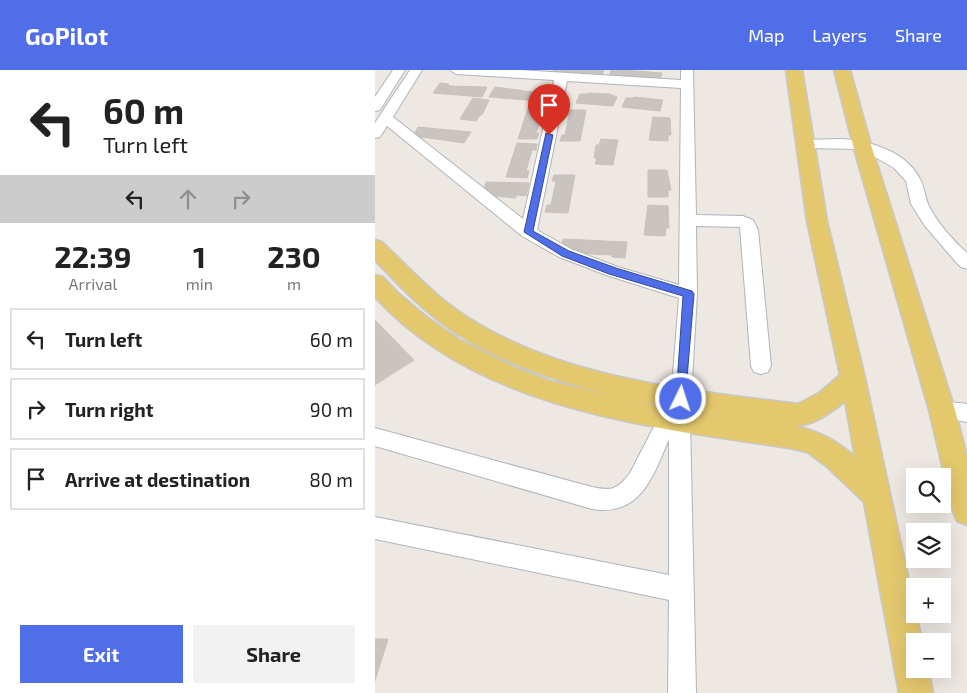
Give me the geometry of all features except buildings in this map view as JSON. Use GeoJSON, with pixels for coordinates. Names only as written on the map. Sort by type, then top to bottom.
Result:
{"type":"FeatureCollection","features":[{"type":"Feature","properties":{"kind":"main road"},"geometry":{"type":"LineString","coordinates":[[794,70],[817,221],[853,378],[916,693]]}},
{"type":"Feature","properties":{"kind":"main road"},"geometry":{"type":"LineString","coordinates":[[842,70],[862,145],[942,410],[967,511]]}},
{"type":"Feature","properties":{"kind":"main road"},"geometry":{"type":"LineString","coordinates":[[375,247],[427,300],[459,324],[495,344],[546,366],[595,381],[676,413],[798,415],[813,411],[833,398],[853,378]]}},
{"type":"Feature","properties":{"kind":"main road"},"geometry":{"type":"LineString","coordinates":[[375,284],[420,324],[452,347],[507,375],[548,392],[676,413],[814,442],[835,456],[877,496]]}},
{"type":"Feature","properties":{"kind":"street"},"geometry":{"type":"LineString","coordinates":[[375,134],[380,112],[399,70]]}},
{"type":"Feature","properties":{"kind":"street"},"geometry":{"type":"LineString","coordinates":[[380,112],[416,70]]}},
{"type":"Feature","properties":{"kind":"street"},"geometry":{"type":"LineString","coordinates":[[456,70],[561,76],[687,77],[689,294],[676,413],[683,590],[682,693]]}},
{"type":"Feature","properties":{"kind":"street"},"geometry":{"type":"LineString","coordinates":[[528,232],[561,76]]}},
{"type":"Feature","properties":{"kind":"street"},"geometry":{"type":"LineString","coordinates":[[380,112],[528,232],[565,253],[612,271],[689,294]]}},
{"type":"Feature","properties":{"kind":"street"},"geometry":{"type":"LineString","coordinates":[[804,144],[862,145],[876,149],[910,174],[914,181],[916,197],[921,208],[951,249],[967,264]]}},
{"type":"Feature","properties":{"kind":"street"},"geometry":{"type":"LineString","coordinates":[[687,220],[743,221],[747,224],[750,230],[761,366]]}},
{"type":"Feature","properties":{"kind":"street"},"geometry":{"type":"LineString","coordinates":[[942,410],[967,413]]}},
{"type":"Feature","properties":{"kind":"street"},"geometry":{"type":"LineString","coordinates":[[375,437],[592,498],[609,501],[627,494],[641,475],[676,413]]}},
{"type":"Feature","properties":{"kind":"street"},"geometry":{"type":"LineString","coordinates":[[375,528],[683,590]]}},
{"type":"Feature","properties":{"kind":"route"},"geometry":{"type":"LineString","coordinates":[[549,135],[528,232],[565,253],[612,271],[689,294],[681,399]]}}]}
